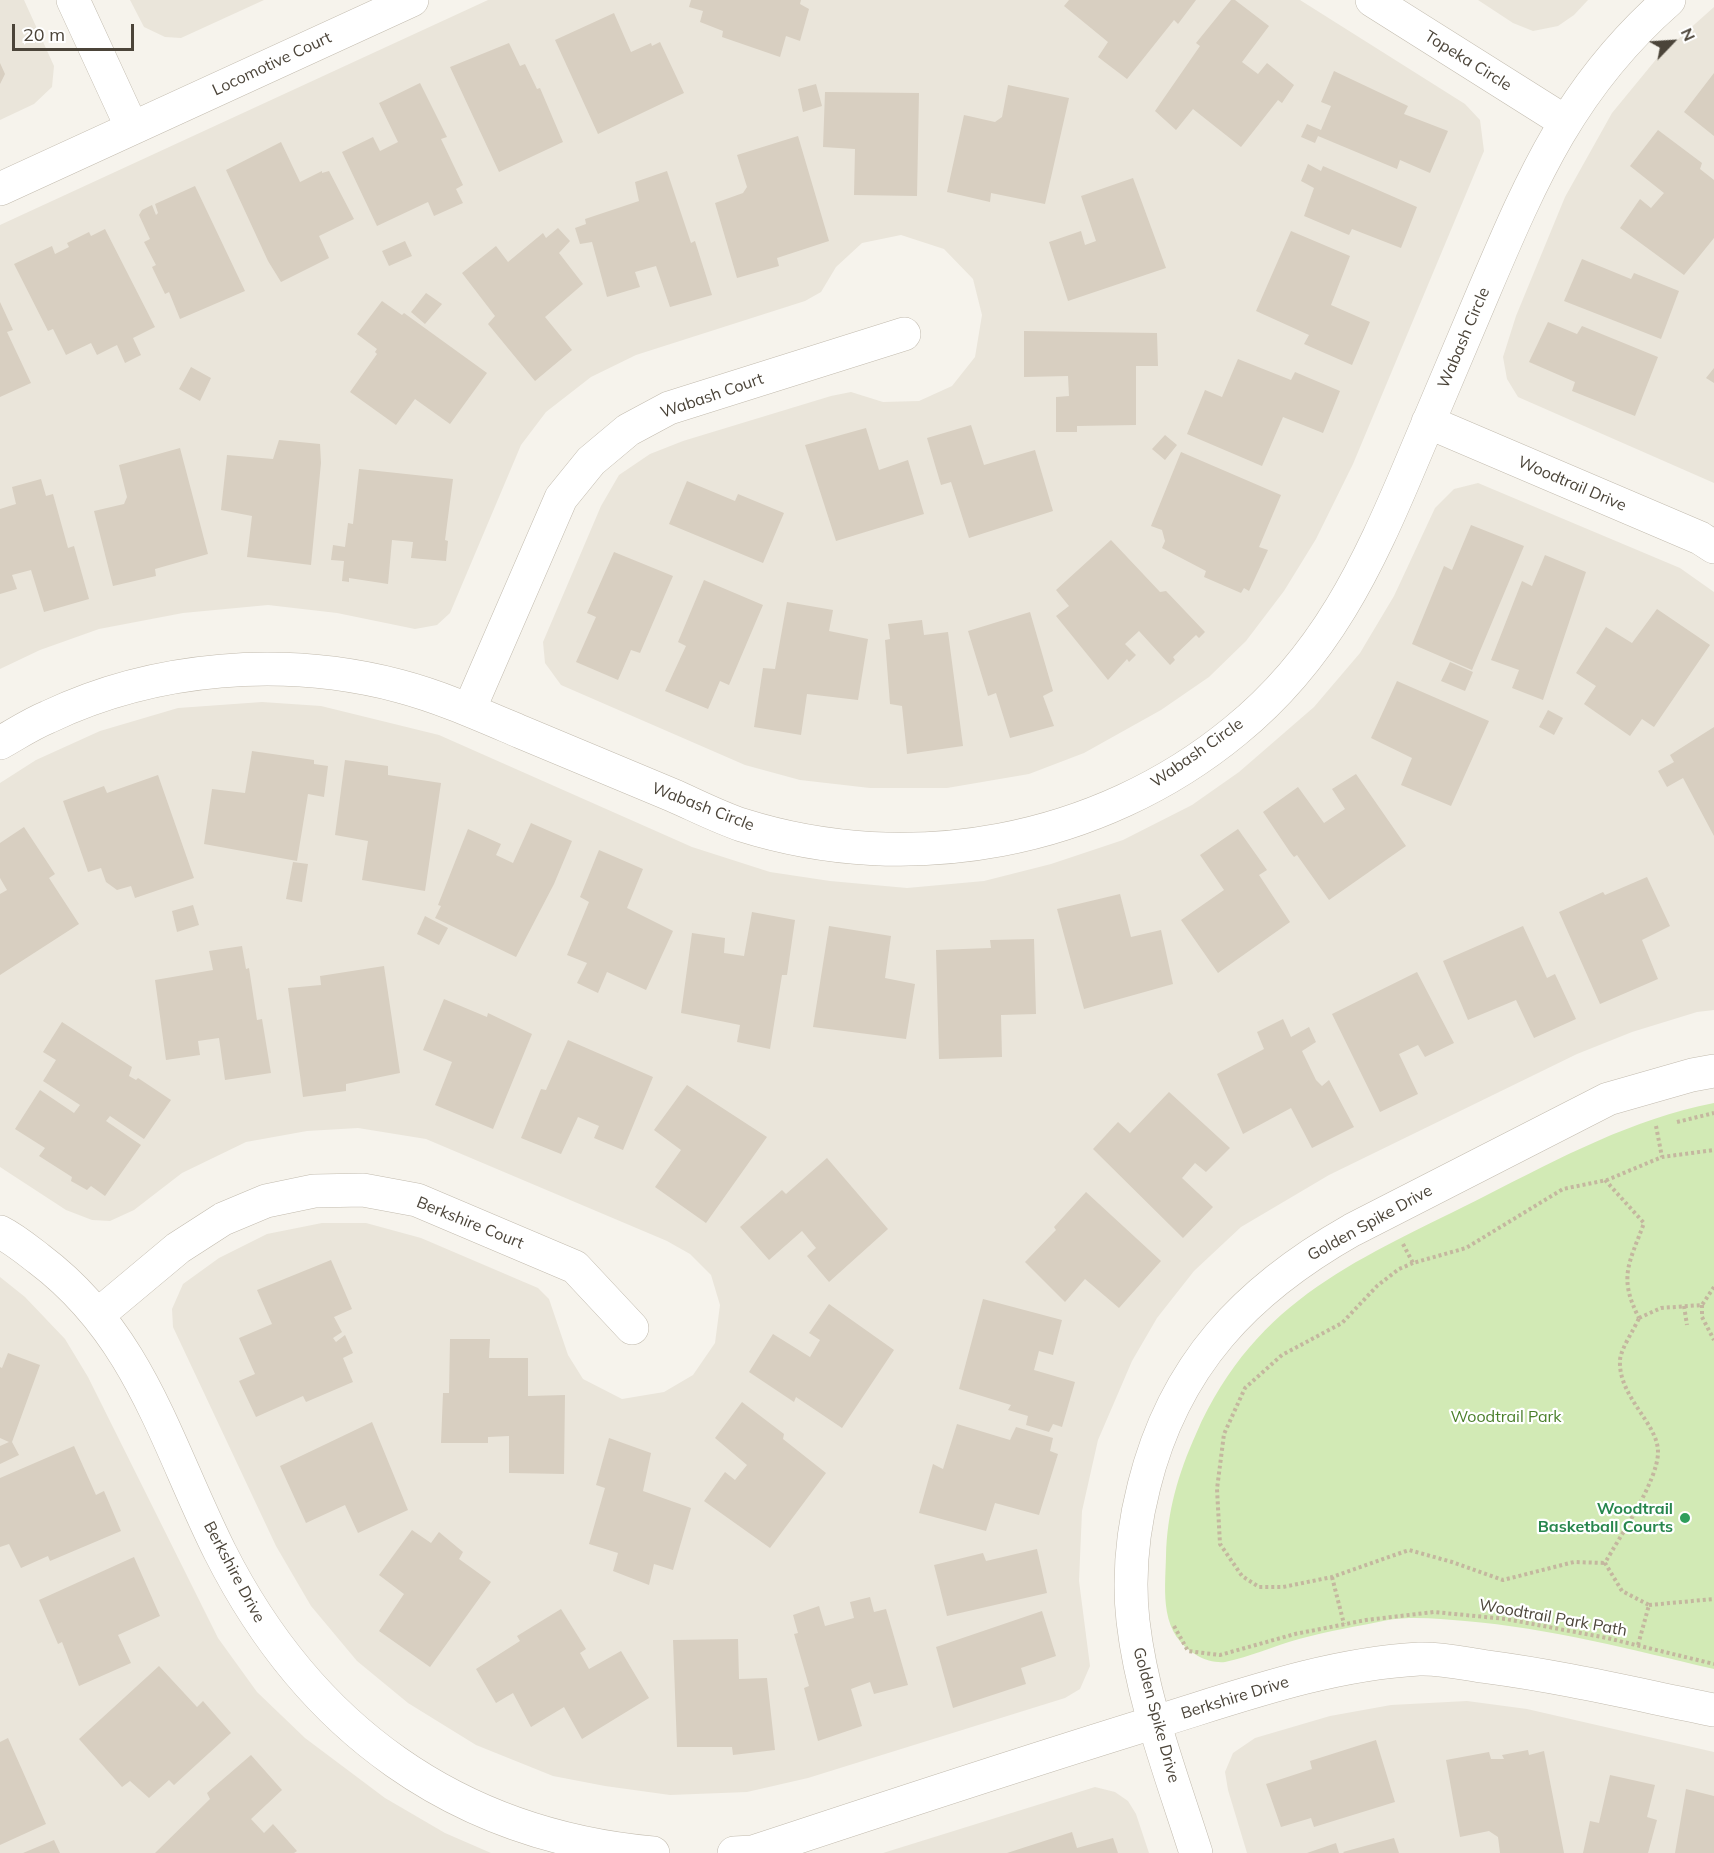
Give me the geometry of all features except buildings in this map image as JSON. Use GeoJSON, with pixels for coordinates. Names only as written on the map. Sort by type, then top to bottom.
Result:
{"type":"FeatureCollection","features":[{"type":"Feature","properties":{"kind":"street"},"geometry":{"type":"LineString","coordinates":[[73,0],[132,128]]}},
{"type":"Feature","properties":{"kind":"street","name":"Locomotive Court"},"geometry":{"type":"LineString","coordinates":[[0,189],[412,0]]}},
{"type":"Feature","properties":{"kind":"street","name":"Topeka Circle"},"geometry":{"type":"LineString","coordinates":[[1372,0],[1564,121]]}},
{"type":"Feature","properties":{"kind":"street","name":"Wabash Circle"},"geometry":{"type":"LineString","coordinates":[[0,743],[48,716],[115,691],[187,675],[256,669],[327,672],[390,684],[469,710],[740,824],[814,843],[886,850],[966,847],[1037,833],[1109,808],[1171,776],[1235,731],[1293,676],[1341,610],[1375,549],[1528,186],[1564,121],[1610,59],[1669,0]]}},
{"type":"Feature","properties":{"kind":"street","name":"Wabash Court"},"geometry":{"type":"LineString","coordinates":[[469,710],[561,498],[591,461],[628,430],[669,408],[904,334]]}},
{"type":"Feature","properties":{"kind":"street","name":"Woodtrail Drive"},"geometry":{"type":"LineString","coordinates":[[1428,422],[1700,538],[1714,547]]}},
{"type":"Feature","properties":{"kind":"street","name":"Golden Spike Drive"},"geometry":{"type":"LineString","coordinates":[[1196,1853],[1144,1681],[1133,1620],[1131,1589],[1135,1527],[1149,1466],[1168,1414],[1197,1362],[1217,1336],[1263,1289],[1290,1268],[1352,1230],[1608,1099],[1714,1071]]}},
{"type":"Feature","properties":{"kind":"street","name":"Berkshire Court"},"geometry":{"type":"LineString","coordinates":[[99,1314],[178,1248],[223,1219],[266,1201],[314,1191],[363,1190],[417,1200],[575,1267],[632,1328]]}},
{"type":"Feature","properties":{"kind":"street","name":"Berkshire Drive"},"geometry":{"type":"LineString","coordinates":[[0,1232],[63,1277],[99,1314],[140,1376],[219,1551],[255,1616],[296,1672],[347,1725],[405,1769],[471,1807],[539,1833],[605,1849],[653,1853]]}},
{"type":"Feature","properties":{"kind":"street","name":"Berkshire Drive"},"geometry":{"type":"LineString","coordinates":[[747,1853],[1155,1722],[1304,1677],[1345,1668],[1420,1659],[1537,1673],[1714,1710]]}},
{"type":"Feature","properties":{"kind":"path"},"geometry":{"type":"LineString","coordinates":[[1647,1128],[1714,1113]]}},
{"type":"Feature","properties":{"kind":"path"},"geometry":{"type":"LineString","coordinates":[[1656,1126],[1662,1156]]}},
{"type":"Feature","properties":{"kind":"path","name":"Woodtrail Park Path"},"geometry":{"type":"LineString","coordinates":[[1638,1645],[1648,1605],[1622,1591],[1605,1563],[1574,1562],[1503,1580],[1409,1550],[1332,1576],[1282,1587],[1259,1587],[1242,1576],[1220,1544],[1217,1489],[1224,1434],[1245,1388],[1282,1355],[1342,1323],[1377,1286],[1399,1269],[1466,1248],[1563,1190],[1605,1179],[1662,1156],[1714,1150]]}},
{"type":"Feature","properties":{"kind":"path"},"geometry":{"type":"LineString","coordinates":[[1605,1179],[1644,1223],[1626,1271],[1627,1294],[1639,1318]]}},
{"type":"Feature","properties":{"kind":"path"},"geometry":{"type":"LineString","coordinates":[[1392,1248],[1412,1238]]}},
{"type":"Feature","properties":{"kind":"path"},"geometry":{"type":"LineString","coordinates":[[1402,1244],[1413,1263]]}},
{"type":"Feature","properties":{"kind":"path"},"geometry":{"type":"LineString","coordinates":[[1714,1287],[1702,1305],[1702,1317],[1714,1340]]}},
{"type":"Feature","properties":{"kind":"path"},"geometry":{"type":"LineString","coordinates":[[1605,1563],[1654,1474],[1658,1450],[1644,1417],[1627,1394],[1620,1359],[1639,1318],[1661,1308],[1702,1305]]}},
{"type":"Feature","properties":{"kind":"path"},"geometry":{"type":"LineString","coordinates":[[1684,1306],[1687,1324]]}},
{"type":"Feature","properties":{"kind":"path"},"geometry":{"type":"LineString","coordinates":[[1332,1576],[1344,1624]]}},
{"type":"Feature","properties":{"kind":"path"},"geometry":{"type":"LineString","coordinates":[[1648,1605],[1714,1599]]}},
{"type":"Feature","properties":{"kind":"path","name":"Woodtrail Park Path"},"geometry":{"type":"LineString","coordinates":[[1173,1616],[1174,1627],[1188,1651],[1220,1655],[1295,1634],[1344,1624],[1434,1612],[1506,1619],[1638,1645],[1714,1664]]}},
{"type":"Feature","properties":{"kind":"shaded area"},"geometry":{"type":"Polygon","coordinates":[[[0,0],[24,0],[54,66],[52,87],[34,104],[0,120],[0,0]]]}},
{"type":"Feature","properties":{"kind":"shaded area"},"geometry":{"type":"Polygon","coordinates":[[[130,0],[264,0],[181,38],[165,37],[144,27],[130,0]]]}},
{"type":"Feature","properties":{"kind":"shaded area"},"geometry":{"type":"Polygon","coordinates":[[[488,0],[1300,0],[1465,104],[1480,120],[1484,151],[1353,464],[1316,539],[1284,591],[1246,641],[1209,677],[1161,710],[1084,753],[1029,774],[947,788],[870,788],[800,780],[745,765],[561,685],[545,663],[543,642],[601,506],[619,475],[650,454],[683,441],[831,396],[851,392],[883,402],[919,401],[952,386],[975,357],[982,315],[973,279],[944,249],[901,235],[862,243],[836,267],[821,292],[805,301],[636,355],[591,377],[546,412],[521,445],[450,613],[437,625],[415,629],[337,613],[268,605],[183,613],[99,629],[40,650],[0,669],[0,225],[488,0]]]}},
{"type":"Feature","properties":{"kind":"shaded area"},"geometry":{"type":"Polygon","coordinates":[[[1478,0],[1588,0],[1574,15],[1558,26],[1533,31],[1513,23],[1478,0]]]}},
{"type":"Feature","properties":{"kind":"shaded area"},"geometry":{"type":"Polygon","coordinates":[[[1714,7],[1714,483],[1518,397],[1507,379],[1503,357],[1516,316],[1565,197],[1612,113],[1658,57],[1714,7]]]}},
{"type":"Feature","properties":{"kind":"shaded area"},"geometry":{"type":"Polygon","coordinates":[[[1478,483],[1680,568],[1714,592],[1714,1010],[1697,1012],[1632,1032],[1577,1054],[1329,1175],[1241,1227],[1194,1271],[1157,1318],[1132,1361],[1098,1440],[1082,1511],[1079,1581],[1090,1666],[1080,1689],[1065,1698],[808,1778],[747,1792],[670,1795],[605,1786],[553,1776],[476,1745],[408,1703],[357,1661],[311,1606],[276,1546],[173,1327],[172,1309],[183,1284],[219,1258],[267,1234],[322,1223],[366,1223],[421,1238],[538,1288],[549,1299],[568,1355],[583,1379],[622,1399],[664,1392],[693,1375],[715,1343],[720,1305],[711,1275],[690,1254],[667,1241],[426,1139],[358,1128],[307,1131],[246,1142],[182,1173],[134,1210],[110,1221],[92,1220],[66,1210],[0,1167],[0,783],[36,760],[100,731],[178,708],[262,702],[321,706],[439,735],[692,847],[770,872],[830,881],[907,888],[984,881],[1051,864],[1123,840],[1192,805],[1239,772],[1314,707],[1360,653],[1394,596],[1435,508],[1454,489],[1478,483]]]}},
{"type":"Feature","properties":{"kind":"shaded area"},"geometry":{"type":"Polygon","coordinates":[[[0,1277],[25,1297],[65,1339],[88,1377],[218,1638],[257,1692],[305,1738],[385,1798],[445,1833],[491,1853],[0,1853],[0,1277]]]}},
{"type":"Feature","properties":{"kind":"shaded area"},"geometry":{"type":"Polygon","coordinates":[[[1467,1701],[1527,1709],[1714,1752],[1714,1853],[1247,1853],[1228,1790],[1225,1772],[1233,1753],[1255,1738],[1330,1716],[1391,1705],[1467,1701]]]}},
{"type":"Feature","properties":{"kind":"shaded area"},"geometry":{"type":"Polygon","coordinates":[[[1095,1787],[1115,1792],[1128,1801],[1136,1814],[1149,1853],[883,1853],[1095,1787]]]}},
{"type":"Feature","properties":{"kind":"green space","name":"Woodtrail Park"},"geometry":{"type":"Polygon","coordinates":[[[1714,1103],[1714,1669],[1560,1634],[1497,1624],[1427,1618],[1388,1620],[1332,1631],[1225,1662],[1204,1659],[1185,1647],[1170,1625],[1165,1599],[1167,1540],[1171,1509],[1184,1464],[1196,1434],[1221,1387],[1249,1347],[1282,1315],[1317,1287],[1397,1240],[1597,1141],[1654,1119],[1714,1103]]]}},
{"type":"Feature","properties":{"kind":"place","name":"Woodtrail Basketball Courts"},"geometry":{"type":"Point","coordinates":[1685,1518]}}]}
